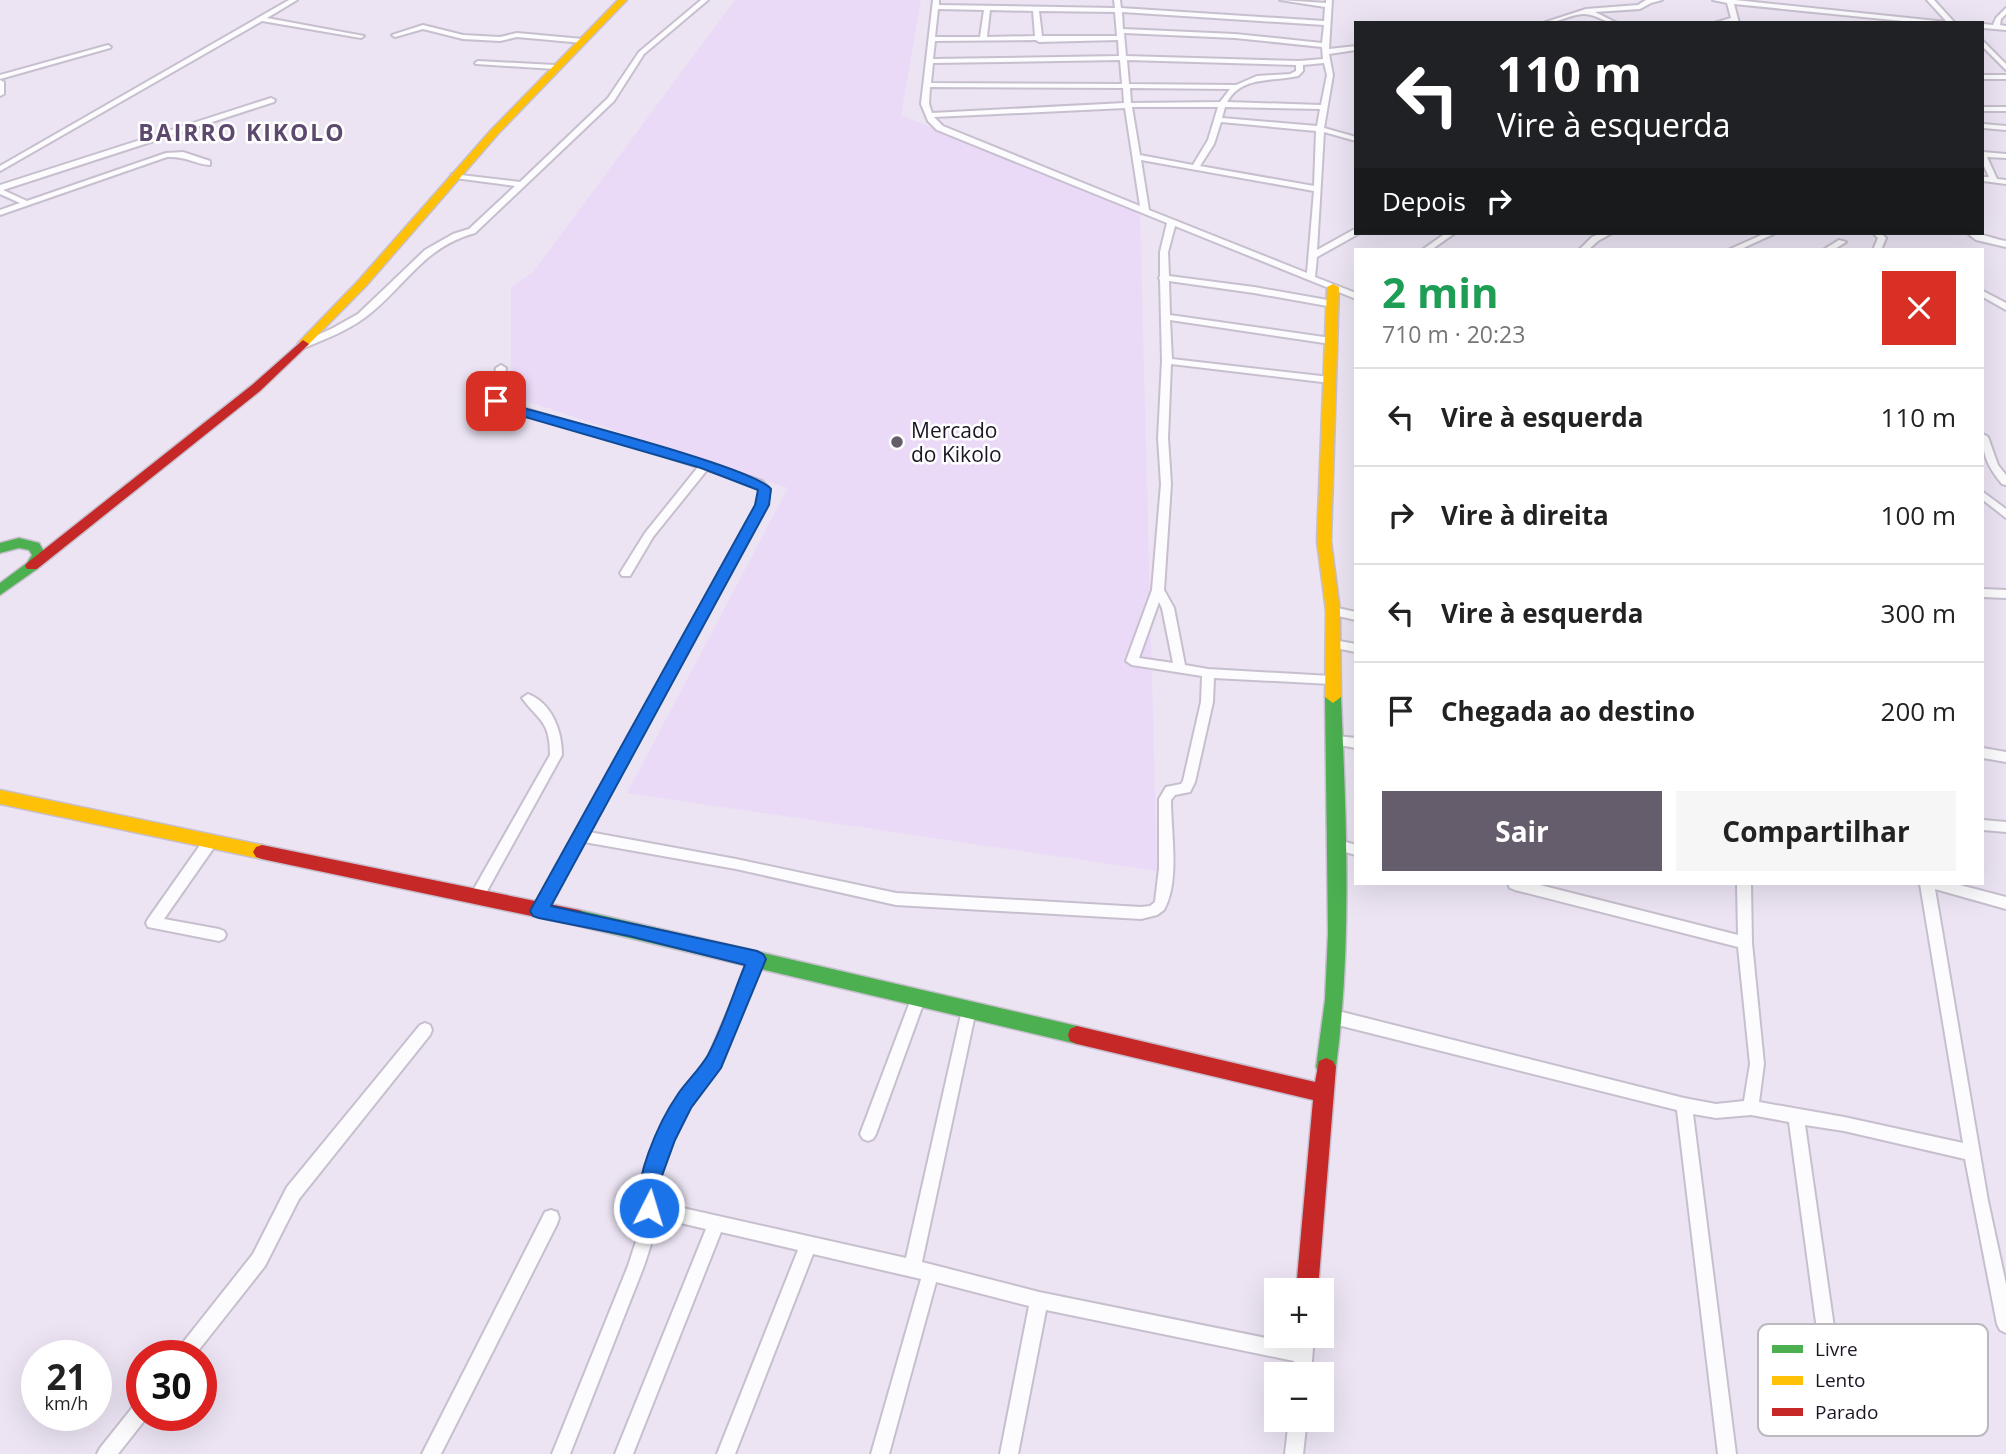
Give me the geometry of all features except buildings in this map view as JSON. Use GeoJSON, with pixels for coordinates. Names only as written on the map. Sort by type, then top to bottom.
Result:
{"type":"FeatureCollection","features":[{"type":"Feature","properties":{"kind":"street"},"geometry":{"type":"LineString","coordinates":[[0,169],[294,0]]}},
{"type":"Feature","properties":{"kind":"street"},"geometry":{"type":"LineString","coordinates":[[0,590],[256,388],[302,346],[340,310],[454,176],[555,67],[623,0]]}},
{"type":"Feature","properties":{"kind":"street"},"geometry":{"type":"LineString","coordinates":[[302,346],[368,310],[413,265],[445,241],[472,231],[611,99],[641,53],[705,0]]}},
{"type":"Feature","properties":{"kind":"street"},"geometry":{"type":"LineString","coordinates":[[1117,0],[1128,105],[1146,210]]}},
{"type":"Feature","properties":{"kind":"street"},"geometry":{"type":"LineString","coordinates":[[1283,0],[1329,3],[1325,48],[1330,75],[1322,107],[1311,277]]}},
{"type":"Feature","properties":{"kind":"street"},"geometry":{"type":"LineString","coordinates":[[1552,21],[1586,7],[1640,7],[1649,1],[1659,0]]}},
{"type":"Feature","properties":{"kind":"street"},"geometry":{"type":"LineString","coordinates":[[1716,0],[1917,21]]}},
{"type":"Feature","properties":{"kind":"street"},"geometry":{"type":"LineString","coordinates":[[1930,0],[1950,21]]}},
{"type":"Feature","properties":{"kind":"street"},"geometry":{"type":"LineString","coordinates":[[1730,2],[1736,21]]}},
{"type":"Feature","properties":{"kind":"street"},"geometry":{"type":"LineString","coordinates":[[1326,23],[1119,10],[987,8],[936,3],[925,104],[929,115],[940,128],[1354,295]]}},
{"type":"Feature","properties":{"kind":"street"},"geometry":{"type":"LineString","coordinates":[[1586,7],[1610,21]]}},
{"type":"Feature","properties":{"kind":"street"},"geometry":{"type":"LineString","coordinates":[[983,40],[987,8]]}},
{"type":"Feature","properties":{"kind":"street"},"geometry":{"type":"LineString","coordinates":[[1036,8],[1039,40]]}},
{"type":"Feature","properties":{"kind":"street"},"geometry":{"type":"LineString","coordinates":[[1785,8],[1789,16]]}},
{"type":"Feature","properties":{"kind":"street"},"geometry":{"type":"LineString","coordinates":[[1996,27],[1998,19],[2006,10]]}},
{"type":"Feature","properties":{"kind":"street"},"geometry":{"type":"LineString","coordinates":[[418,17],[432,22],[429,27]]}},
{"type":"Feature","properties":{"kind":"street"},"geometry":{"type":"LineString","coordinates":[[261,19],[361,36]]}},
{"type":"Feature","properties":{"kind":"street"},"geometry":{"type":"LineString","coordinates":[[1984,26],[2006,28]]}},
{"type":"Feature","properties":{"kind":"street"},"geometry":{"type":"LineString","coordinates":[[395,35],[429,27],[463,37],[500,39],[517,35],[583,41]]}},
{"type":"Feature","properties":{"kind":"street"},"geometry":{"type":"LineString","coordinates":[[932,39],[1039,40],[1121,35],[1236,36],[1325,48],[1354,48]]}},
{"type":"Feature","properties":{"kind":"street"},"geometry":{"type":"LineString","coordinates":[[0,94],[0,79],[108,47]]}},
{"type":"Feature","properties":{"kind":"street"},"geometry":{"type":"LineString","coordinates":[[1986,50],[2005,65]]}},
{"type":"Feature","properties":{"kind":"street"},"geometry":{"type":"LineString","coordinates":[[930,61],[1123,58],[1299,63],[1326,61]]}},
{"type":"Feature","properties":{"kind":"street"},"geometry":{"type":"LineString","coordinates":[[478,63],[555,67]]}},
{"type":"Feature","properties":{"kind":"street"},"geometry":{"type":"LineString","coordinates":[[1195,168],[1209,147],[1218,120],[1219,105],[1225,96],[1261,77],[1296,75],[1300,71],[1299,63]]}},
{"type":"Feature","properties":{"kind":"street"},"geometry":{"type":"LineString","coordinates":[[1984,77],[2006,78]]}},
{"type":"Feature","properties":{"kind":"street"},"geometry":{"type":"LineString","coordinates":[[926,85],[1238,87]]}},
{"type":"Feature","properties":{"kind":"street"},"geometry":{"type":"LineString","coordinates":[[0,189],[271,100]]}},
{"type":"Feature","properties":{"kind":"street"},"geometry":{"type":"LineString","coordinates":[[929,115],[1128,105],[1322,107]]}},
{"type":"Feature","properties":{"kind":"street"},"geometry":{"type":"LineString","coordinates":[[1985,108],[2006,109]]}},
{"type":"Feature","properties":{"kind":"street"},"geometry":{"type":"LineString","coordinates":[[1218,120],[1320,129],[1354,138]]}},
{"type":"Feature","properties":{"kind":"street"},"geometry":{"type":"LineString","coordinates":[[1984,126],[2006,128]]}},
{"type":"Feature","properties":{"kind":"street"},"geometry":{"type":"LineString","coordinates":[[0,213],[166,155],[183,154],[206,163]]}},
{"type":"Feature","properties":{"kind":"street"},"geometry":{"type":"LineString","coordinates":[[1984,155],[2006,156]]}},
{"type":"Feature","properties":{"kind":"street"},"geometry":{"type":"LineString","coordinates":[[1136,157],[1318,189]]}},
{"type":"Feature","properties":{"kind":"street"},"geometry":{"type":"LineString","coordinates":[[1984,157],[1994,180]]}},
{"type":"Feature","properties":{"kind":"street"},"geometry":{"type":"LineString","coordinates":[[454,176],[520,184]]}},
{"type":"Feature","properties":{"kind":"street"},"geometry":{"type":"LineString","coordinates":[[1984,179],[2006,182]]}},
{"type":"Feature","properties":{"kind":"street"},"geometry":{"type":"LineString","coordinates":[[0,189],[28,204]]}},
{"type":"Feature","properties":{"kind":"street"},"geometry":{"type":"LineString","coordinates":[[1172,221],[1164,252],[1163,278],[1167,361],[1163,438],[1166,484],[1158,590],[1132,661],[1208,673],[1331,680]]}},
{"type":"Feature","properties":{"kind":"street"},"geometry":{"type":"LineString","coordinates":[[1313,256],[1354,233]]}},
{"type":"Feature","properties":{"kind":"street"},"geometry":{"type":"LineString","coordinates":[[1429,248],[1448,235]]}},
{"type":"Feature","properties":{"kind":"street"},"geometry":{"type":"LineString","coordinates":[[1585,248],[1604,235]]}},
{"type":"Feature","properties":{"kind":"street"},"geometry":{"type":"LineString","coordinates":[[1737,248],[1767,235]]}},
{"type":"Feature","properties":{"kind":"street"},"geometry":{"type":"LineString","coordinates":[[1974,235],[2006,244]]}},
{"type":"Feature","properties":{"kind":"street"},"geometry":{"type":"LineString","coordinates":[[1830,248],[1842,242]]}},
{"type":"Feature","properties":{"kind":"street"},"geometry":{"type":"LineString","coordinates":[[1163,278],[1332,304]]}},
{"type":"Feature","properties":{"kind":"street"},"geometry":{"type":"LineString","coordinates":[[1308,1278],[1322,1093],[1334,1017],[1339,845],[1337,741],[1331,680],[1333,611],[1325,541],[1333,287]]}},
{"type":"Feature","properties":{"kind":"street"},"geometry":{"type":"LineString","coordinates":[[1984,295],[2006,307]]}},
{"type":"Feature","properties":{"kind":"street"},"geometry":{"type":"LineString","coordinates":[[1165,317],[1331,341]]}},
{"type":"Feature","properties":{"kind":"street"},"geometry":{"type":"LineString","coordinates":[[1167,361],[1330,380]]}},
{"type":"Feature","properties":{"kind":"street"},"geometry":{"type":"LineString","coordinates":[[501,368],[496,396],[499,404],[705,465],[758,483],[765,489],[764,500],[539,911]]}},
{"type":"Feature","properties":{"kind":"street"},"geometry":{"type":"LineString","coordinates":[[1984,440],[1993,466],[2006,482]]}},
{"type":"Feature","properties":{"kind":"street"},"geometry":{"type":"LineString","coordinates":[[626,573],[649,535],[705,465]]}},
{"type":"Feature","properties":{"kind":"street"},"geometry":{"type":"LineString","coordinates":[[1984,496],[2001,505],[2006,515]]}},
{"type":"Feature","properties":{"kind":"street"},"geometry":{"type":"LineString","coordinates":[[0,548],[49,541],[74,530]]}},
{"type":"Feature","properties":{"kind":"street"},"geometry":{"type":"LineString","coordinates":[[0,538],[34,545],[39,555],[32,566]]}},
{"type":"Feature","properties":{"kind":"street"},"geometry":{"type":"LineString","coordinates":[[1158,590],[1168,608],[1180,668]]}},
{"type":"Feature","properties":{"kind":"street"},"geometry":{"type":"LineString","coordinates":[[1984,593],[2006,594]]}},
{"type":"Feature","properties":{"kind":"street"},"geometry":{"type":"LineString","coordinates":[[1333,611],[1354,615]]}},
{"type":"Feature","properties":{"kind":"street"},"geometry":{"type":"LineString","coordinates":[[1334,644],[1354,648]]}},
{"type":"Feature","properties":{"kind":"street"},"geometry":{"type":"LineString","coordinates":[[581,836],[736,864],[888,898],[1142,913],[1150,911],[1161,904],[1165,799],[1171,791],[1185,788],[1189,782],[1207,702],[1208,673]]}},
{"type":"Feature","properties":{"kind":"street"},"geometry":{"type":"LineString","coordinates":[[477,898],[556,755],[549,718],[528,698]]}},
{"type":"Feature","properties":{"kind":"street"},"geometry":{"type":"LineString","coordinates":[[1337,741],[1354,743]]}},
{"type":"Feature","properties":{"kind":"street"},"geometry":{"type":"LineString","coordinates":[[1984,753],[2006,757]]}},
{"type":"Feature","properties":{"kind":"street"},"geometry":{"type":"LineString","coordinates":[[0,797],[629,929],[1322,1093]]}},
{"type":"Feature","properties":{"kind":"street"},"geometry":{"type":"LineString","coordinates":[[1984,825],[2006,827]]}},
{"type":"Feature","properties":{"kind":"street"},"geometry":{"type":"LineString","coordinates":[[210,842],[153,923],[219,935]]}},
{"type":"Feature","properties":{"kind":"street"},"geometry":{"type":"LineString","coordinates":[[1339,845],[1354,849]]}},
{"type":"Feature","properties":{"kind":"street"},"geometry":{"type":"LineString","coordinates":[[1519,885],[1745,943]]}},
{"type":"Feature","properties":{"kind":"street"},"geometry":{"type":"LineString","coordinates":[[1744,885],[1745,943],[1757,1064],[1751,1108]]}},
{"type":"Feature","properties":{"kind":"street"},"geometry":{"type":"LineString","coordinates":[[1927,885],[1972,1153],[2005,1315]]}},
{"type":"Feature","properties":{"kind":"street"},"geometry":{"type":"LineString","coordinates":[[1940,885],[2006,903]]}},
{"type":"Feature","properties":{"kind":"street"},"geometry":{"type":"LineString","coordinates":[[561,1454],[636,1266],[646,1235],[649,1184],[666,1136],[684,1102],[714,1062],[757,959]]}},
{"type":"Feature","properties":{"kind":"street"},"geometry":{"type":"LineString","coordinates":[[868,1134],[918,999]]}},
{"type":"Feature","properties":{"kind":"street"},"geometry":{"type":"LineString","coordinates":[[912,1268],[969,1010]]}},
{"type":"Feature","properties":{"kind":"street"},"geometry":{"type":"LineString","coordinates":[[1334,1017],[1684,1105],[1716,1111],[1751,1108],[1972,1153]]}},
{"type":"Feature","properties":{"kind":"street"},"geometry":{"type":"LineString","coordinates":[[196,1340],[259,1260],[293,1193],[425,1030]]}},
{"type":"Feature","properties":{"kind":"street"},"geometry":{"type":"LineString","coordinates":[[1684,1105],[1727,1454]]}},
{"type":"Feature","properties":{"kind":"street"},"geometry":{"type":"LineString","coordinates":[[1796,1116],[1825,1324]]}},
{"type":"Feature","properties":{"kind":"street"},"geometry":{"type":"LineString","coordinates":[[649,1208],[932,1272],[1039,1300],[1304,1354]]}},
{"type":"Feature","properties":{"kind":"street"},"geometry":{"type":"LineString","coordinates":[[431,1454],[551,1218]]}},
{"type":"Feature","properties":{"kind":"street"},"geometry":{"type":"LineString","coordinates":[[624,1454],[716,1224]]}},
{"type":"Feature","properties":{"kind":"street"},"geometry":{"type":"LineString","coordinates":[[726,1454],[809,1244]]}},
{"type":"Feature","properties":{"kind":"street"},"geometry":{"type":"LineString","coordinates":[[880,1454],[932,1272]]}},
{"type":"Feature","properties":{"kind":"street"},"geometry":{"type":"LineString","coordinates":[[1009,1454],[1039,1300]]}},
{"type":"Feature","properties":{"kind":"street"},"geometry":{"type":"LineString","coordinates":[[1303,1362],[1304,1348]]}},
{"type":"Feature","properties":{"kind":"street"},"geometry":{"type":"LineString","coordinates":[[106,1454],[126,1429]]}},
{"type":"Feature","properties":{"kind":"street"},"geometry":{"type":"LineString","coordinates":[[1294,1454],[1297,1432]]}},
{"type":"Feature","properties":{"kind":"shaded area","name":"Mercado do Kikolo"},"geometry":{"type":"Polygon","coordinates":[[[735,0],[921,0],[901,115],[1140,213],[1157,871],[627,793],[788,488],[511,396],[511,287],[533,272],[735,0]]]}},
{"type":"Feature","properties":{"kind":"traffic: fast"},"geometry":{"type":"LineString","coordinates":[[0,548],[19,543],[34,546],[39,555],[32,566],[0,590]]}},
{"type":"Feature","properties":{"kind":"traffic: fast"},"geometry":{"type":"LineString","coordinates":[[1326,1067],[1334,1000],[1337,933],[1338,866],[1333,697]]}},
{"type":"Feature","properties":{"kind":"traffic: fast"},"geometry":{"type":"LineString","coordinates":[[579,918],[1077,1035]]}},
{"type":"Feature","properties":{"kind":"traffic: slow"},"geometry":{"type":"LineString","coordinates":[[303,344],[362,284],[494,132],[623,0]]}},
{"type":"Feature","properties":{"kind":"traffic: slow"},"geometry":{"type":"LineString","coordinates":[[1333,287],[1324,541],[1333,611],[1333,697]]}},
{"type":"Feature","properties":{"kind":"traffic: slow"},"geometry":{"type":"LineString","coordinates":[[0,797],[262,852]]}},
{"type":"Feature","properties":{"kind":"traffic: jam"},"geometry":{"type":"LineString","coordinates":[[32,566],[256,388],[303,344]]}},
{"type":"Feature","properties":{"kind":"traffic: jam"},"geometry":{"type":"LineString","coordinates":[[262,852],[579,918]]}},
{"type":"Feature","properties":{"kind":"traffic: jam"},"geometry":{"type":"LineString","coordinates":[[1077,1035],[1322,1093]]}},
{"type":"Feature","properties":{"kind":"traffic: jam"},"geometry":{"type":"LineString","coordinates":[[1308,1278],[1326,1067]]}},
{"type":"Feature","properties":{"kind":"place","name":"Mercado do Kikolo"},"geometry":{"type":"Point","coordinates":[897,442]}},
{"type":"Feature","properties":{"kind":"district","name":"BAIRRO KIKOLO"},"geometry":{"type":"Point","coordinates":[242,132]}},
{"type":"Feature","properties":{"kind":"route"},"geometry":{"type":"LineString","coordinates":[[496,401],[505,407],[705,465],[758,483],[765,489],[762,505],[539,911],[757,959],[714,1062],[684,1102],[666,1136],[649,1184],[649,1208]]}}]}
